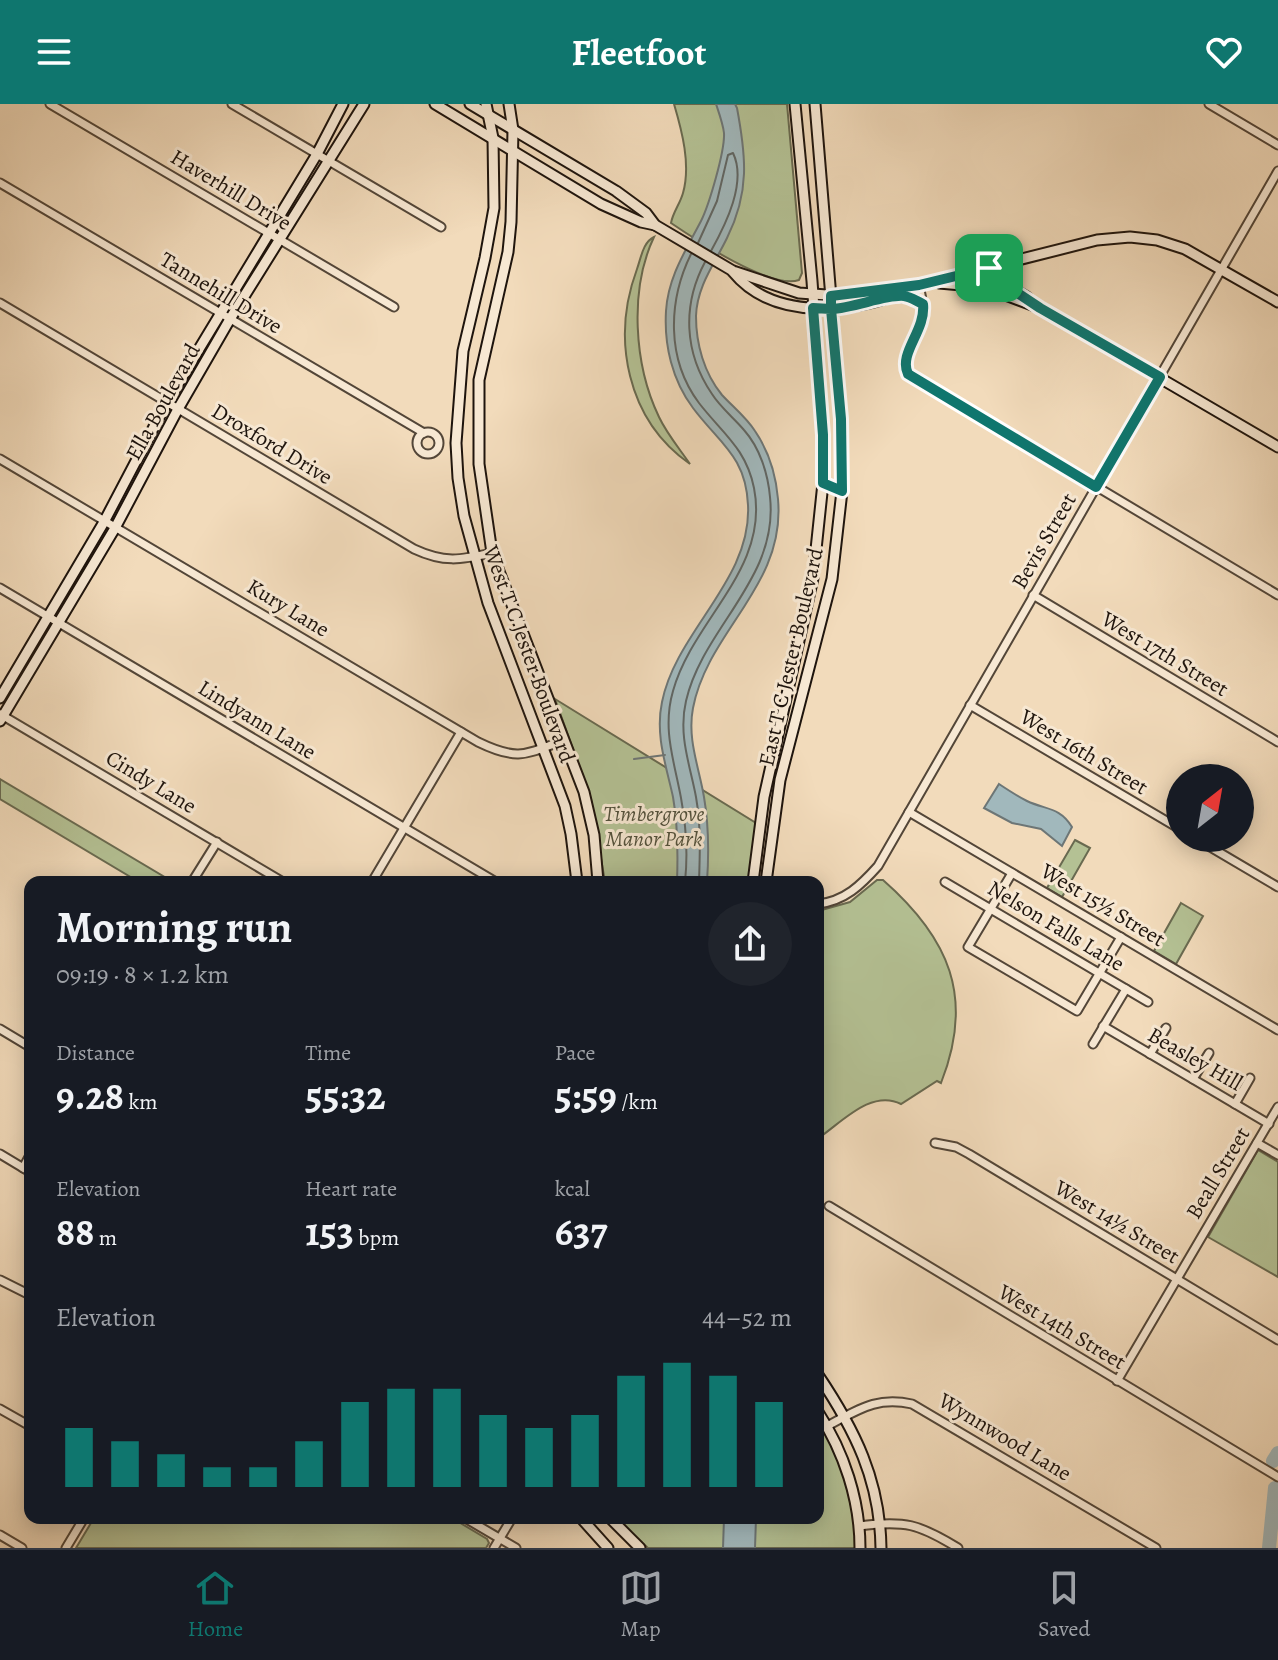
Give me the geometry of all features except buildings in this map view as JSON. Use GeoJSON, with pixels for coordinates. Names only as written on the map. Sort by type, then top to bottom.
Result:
{"type":"FeatureCollection","features":[{"type":"Feature","properties":{"kind":"main road","name":"Ella Boulevard"},"geometry":{"type":"LineString","coordinates":[[1,717],[115,528],[225,316],[343,104]]}},
{"type":"Feature","properties":{"kind":"main road","name":"Ella Boulevard"},"geometry":{"type":"LineString","coordinates":[[0,698],[104,522],[167,402],[279,239],[364,104]]}},
{"type":"Feature","properties":{"kind":"main road"},"geometry":{"type":"LineString","coordinates":[[435,104],[601,204],[655,225],[731,270],[780,289],[831,296],[919,285],[1097,240],[1130,237],[1172,244],[1278,302]]}},
{"type":"Feature","properties":{"kind":"main road"},"geometry":{"type":"LineString","coordinates":[[470,104],[616,191],[646,213],[655,225]]}},
{"type":"Feature","properties":{"kind":"main road","name":"West T C Jester Boulevard"},"geometry":{"type":"LineString","coordinates":[[486,104],[493,138],[494,208],[463,351],[456,443],[458,478],[474,557],[488,603],[565,806],[576,876]]}},
{"type":"Feature","properties":{"kind":"main road","name":"West T C Jester Boulevard"},"geometry":{"type":"LineString","coordinates":[[509,104],[513,130],[511,222],[506,262],[479,380],[479,464],[492,553],[584,792],[597,876]]}},
{"type":"Feature","properties":{"kind":"main road","name":"East T C Jester Boulevard"},"geometry":{"type":"LineString","coordinates":[[754,876],[764,797],[807,610],[823,483],[823,435],[795,104]]}},
{"type":"Feature","properties":{"kind":"main road","name":"East T C Jester Boulevard"},"geometry":{"type":"LineString","coordinates":[[767,876],[780,780],[825,614],[842,491],[841,419],[815,104]]}},
{"type":"Feature","properties":{"kind":"main road"},"geometry":{"type":"LineString","coordinates":[[802,180],[822,178]]}},
{"type":"Feature","properties":{"kind":"main road"},"geometry":{"type":"LineString","coordinates":[[485,258],[506,262]]}},
{"type":"Feature","properties":{"kind":"main road"},"geometry":{"type":"LineString","coordinates":[[989,268],[995,278],[1040,308],[1278,447]]}},
{"type":"Feature","properties":{"kind":"main road"},"geometry":{"type":"LineString","coordinates":[[731,270],[741,281],[779,301],[813,308],[863,305],[893,297],[919,285]]}},
{"type":"Feature","properties":{"kind":"main road"},"geometry":{"type":"LineString","coordinates":[[931,282],[984,287],[1040,308]]}},
{"type":"Feature","properties":{"kind":"main road"},"geometry":{"type":"LineString","coordinates":[[893,297],[906,296],[923,304]]}},
{"type":"Feature","properties":{"kind":"main road"},"geometry":{"type":"LineString","coordinates":[[459,413],[478,416]]}},
{"type":"Feature","properties":{"kind":"main road"},"geometry":{"type":"LineString","coordinates":[[823,483],[842,491]]}},
{"type":"Feature","properties":{"kind":"main road"},"geometry":{"type":"LineString","coordinates":[[807,610],[825,614]]}},
{"type":"Feature","properties":{"kind":"main road"},"geometry":{"type":"LineString","coordinates":[[775,748],[787,752]]}},
{"type":"Feature","properties":{"kind":"main road"},"geometry":{"type":"LineString","coordinates":[[824,1384],[846,1416],[869,1469],[880,1524],[881,1548]]}},
{"type":"Feature","properties":{"kind":"main road"},"geometry":{"type":"LineString","coordinates":[[824,1421],[849,1476],[860,1548]]}},
{"type":"Feature","properties":{"kind":"main road"},"geometry":{"type":"LineString","coordinates":[[586,1524],[608,1548]]}},
{"type":"Feature","properties":{"kind":"main road"},"geometry":{"type":"LineString","coordinates":[[616,1524],[640,1548]]}},
{"type":"Feature","properties":{"kind":"street","name":"Haverhill Drive"},"geometry":{"type":"LineString","coordinates":[[50,104],[394,307]]}},
{"type":"Feature","properties":{"kind":"street"},"geometry":{"type":"LineString","coordinates":[[232,104],[441,227]]}},
{"type":"Feature","properties":{"kind":"street"},"geometry":{"type":"LineString","coordinates":[[1209,104],[1278,145]]}},
{"type":"Feature","properties":{"kind":"street","name":"Bevis Street"},"geometry":{"type":"LineString","coordinates":[[824,902],[845,897],[878,866],[1278,171]]}},
{"type":"Feature","properties":{"kind":"street","name":"Tannehill Drive"},"geometry":{"type":"LineString","coordinates":[[0,183],[424,433]]}},
{"type":"Feature","properties":{"kind":"street"},"geometry":{"type":"LineString","coordinates":[[919,285],[923,304],[922,325],[906,357],[908,374],[1278,595]]}},
{"type":"Feature","properties":{"kind":"street","name":"Droxford Drive"},"geometry":{"type":"LineString","coordinates":[[0,303],[414,549],[436,559],[465,560],[492,553]]}},
{"type":"Feature","properties":{"kind":"street","name":"Kury Lane"},"geometry":{"type":"LineString","coordinates":[[0,459],[503,754],[521,754],[564,740]]}},
{"type":"Feature","properties":{"kind":"street","name":"Lindyann Lane"},"geometry":{"type":"LineString","coordinates":[[0,588],[486,876]]}},
{"type":"Feature","properties":{"kind":"street","name":"West 17th Street"},"geometry":{"type":"LineString","coordinates":[[1033,595],[1278,742]]}},
{"type":"Feature","properties":{"kind":"street","name":"West 16th Street"},"geometry":{"type":"LineString","coordinates":[[970,705],[1166,821]]}},
{"type":"Feature","properties":{"kind":"street","name":"Cindy Lane"},"geometry":{"type":"LineString","coordinates":[[1,717],[273,876]]}},
{"type":"Feature","properties":{"kind":"street"},"geometry":{"type":"LineString","coordinates":[[376,876],[461,732]]}},
{"type":"Feature","properties":{"kind":"street","name":"West 15½ Street"},"geometry":{"type":"LineString","coordinates":[[909,812],[1278,1030]]}},
{"type":"Feature","properties":{"kind":"street"},"geometry":{"type":"LineString","coordinates":[[196,876],[217,842]]}},
{"type":"Feature","properties":{"kind":"street"},"geometry":{"type":"LineString","coordinates":[[1219,852],[1278,887]]}},
{"type":"Feature","properties":{"kind":"street"},"geometry":{"type":"LineString","coordinates":[[1012,873],[968,947],[1077,1011],[1121,937]]}},
{"type":"Feature","properties":{"kind":"street","name":"Nelson Falls Lane"},"geometry":{"type":"LineString","coordinates":[[945,882],[1148,1002]]}},
{"type":"Feature","properties":{"kind":"street"},"geometry":{"type":"LineString","coordinates":[[1093,1044],[1126,989]]}},
{"type":"Feature","properties":{"kind":"street","name":"Beasley Hill"},"geometry":{"type":"LineString","coordinates":[[1103,1026],[1269,1124]]}},
{"type":"Feature","properties":{"kind":"street"},"geometry":{"type":"LineString","coordinates":[[1150,1054],[1166,1028]]}},
{"type":"Feature","properties":{"kind":"street"},"geometry":{"type":"LineString","coordinates":[[0,1029],[24,1043]]}},
{"type":"Feature","properties":{"kind":"street"},"geometry":{"type":"LineString","coordinates":[[1193,1079],[1209,1053]]}},
{"type":"Feature","properties":{"kind":"street"},"geometry":{"type":"LineString","coordinates":[[1235,1104],[1250,1078]]}},
{"type":"Feature","properties":{"kind":"street","name":"Beall Street"},"geometry":{"type":"LineString","coordinates":[[1117,1381],[1278,1107]]}},
{"type":"Feature","properties":{"kind":"street","name":"West 14½ Street"},"geometry":{"type":"LineString","coordinates":[[935,1143],[956,1147],[969,1154],[1278,1340]]}},
{"type":"Feature","properties":{"kind":"street"},"geometry":{"type":"LineString","coordinates":[[1257,1143],[1278,1155]]}},
{"type":"Feature","properties":{"kind":"street"},"geometry":{"type":"LineString","coordinates":[[0,1154],[24,1169]]}},
{"type":"Feature","properties":{"kind":"street","name":"West 14th Street"},"geometry":{"type":"LineString","coordinates":[[829,1206],[1278,1477]]}},
{"type":"Feature","properties":{"kind":"street"},"geometry":{"type":"LineString","coordinates":[[0,1280],[24,1292]]}},
{"type":"Feature","properties":{"kind":"street","name":"Wynnwood Lane"},"geometry":{"type":"LineString","coordinates":[[827,1426],[884,1400],[912,1404],[1156,1548]]}},
{"type":"Feature","properties":{"kind":"street"},"geometry":{"type":"LineString","coordinates":[[0,1409],[24,1423]]}},
{"type":"Feature","properties":{"kind":"street"},"geometry":{"type":"LineString","coordinates":[[66,1548],[80,1524]]}},
{"type":"Feature","properties":{"kind":"street"},"geometry":{"type":"LineString","coordinates":[[476,1524],[516,1548]]}},
{"type":"Feature","properties":{"kind":"street"},"geometry":{"type":"LineString","coordinates":[[494,1548],[508,1524]]}},
{"type":"Feature","properties":{"kind":"street"},"geometry":{"type":"LineString","coordinates":[[859,1526],[917,1526],[958,1548]]}},
{"type":"Feature","properties":{"kind":"street"},"geometry":{"type":"LineString","coordinates":[[0,1535],[22,1548]]}},
{"type":"Feature","properties":{"kind":"green space"},"geometry":{"type":"Polygon","coordinates":[[[674,104],[787,104],[802,273],[799,280],[771,278],[753,271],[671,223],[683,193],[686,171],[674,104]]]}},
{"type":"Feature","properties":{"kind":"green space"},"geometry":{"type":"Polygon","coordinates":[[[654,237],[646,258],[638,304],[640,351],[644,374],[659,417],[690,464],[651,425],[630,376],[625,323],[629,296],[643,251],[654,237]]]}},
{"type":"Feature","properties":{"kind":"green space","name":"Timbergrove Manor Park"},"geometry":{"type":"Polygon","coordinates":[[[555,699],[756,823],[750,876],[604,876],[591,799],[555,699]]]}},
{"type":"Feature","properties":{"kind":"green space"},"geometry":{"type":"Polygon","coordinates":[[[0,779],[163,876],[129,876],[0,799],[0,779]]]}},
{"type":"Feature","properties":{"kind":"green space"},"geometry":{"type":"Polygon","coordinates":[[[1075,840],[1090,848],[1062,897],[1047,888],[1075,840]]]}},
{"type":"Feature","properties":{"kind":"green space"},"geometry":{"type":"Polygon","coordinates":[[[877,880],[883,880],[906,902],[925,924],[950,971],[956,1023],[941,1083],[937,1081],[901,1104],[890,1100],[869,1104],[824,1134],[824,909],[850,902],[877,880]]]}},
{"type":"Feature","properties":{"kind":"green space"},"geometry":{"type":"Polygon","coordinates":[[[1181,903],[1203,916],[1176,964],[1154,951],[1181,903]]]}},
{"type":"Feature","properties":{"kind":"green space"},"geometry":{"type":"Polygon","coordinates":[[[1258,1150],[1278,1162],[1278,1277],[1208,1237],[1258,1150]]]}},
{"type":"Feature","properties":{"kind":"green space"},"geometry":{"type":"Polygon","coordinates":[[[824,1431],[845,1481],[857,1548],[648,1548],[622,1524],[824,1524],[824,1431]]]}},
{"type":"Feature","properties":{"kind":"green space"},"geometry":{"type":"Polygon","coordinates":[[[90,1524],[462,1524],[489,1543],[486,1548],[76,1548],[90,1524]]]}},
{"type":"Feature","properties":{"kind":"water"},"geometry":{"type":"Polygon","coordinates":[[[716,104],[735,104],[744,158],[743,189],[734,221],[700,295],[696,316],[698,337],[702,358],[716,386],[760,438],[767,455],[777,490],[777,530],[759,583],[701,680],[692,719],[693,742],[707,818],[707,876],[677,876],[676,818],[661,738],[662,702],[682,652],[738,557],[746,532],[748,505],[737,462],[686,397],[671,362],[666,337],[670,287],[704,213],[716,178],[722,152],[722,122],[716,104]]]}},
{"type":"Feature","properties":{"kind":"water"},"geometry":{"type":"Polygon","coordinates":[[[999,784],[1027,801],[1057,812],[1067,821],[1072,827],[1062,846],[1041,829],[1012,823],[984,808],[999,784]]]}},
{"type":"Feature","properties":{"kind":"water"},"geometry":{"type":"Polygon","coordinates":[[[724,1524],[756,1524],[755,1548],[723,1548],[724,1524]]]}},
{"type":"Feature","properties":{"kind":"waterway"},"geometry":{"type":"LineString","coordinates":[[634,759],[665,755]]}},
{"type":"Feature","properties":{"kind":"waterway"},"geometry":{"type":"LineString","coordinates":[[1273,1461],[1278,1453]]}},
{"type":"Feature","properties":{"kind":"waterway"},"geometry":{"type":"LineString","coordinates":[[1269,1548],[1275,1488]]}},
{"type":"Feature","properties":{"kind":"route"},"geometry":{"type":"LineString","coordinates":[[989,268],[919,285],[831,296],[831,309],[813,308],[823,435],[823,483],[842,491],[841,419],[831,309],[906,296],[923,304],[924,311],[922,325],[906,357],[908,374],[1096,487],[1160,377],[1040,308],[995,278],[989,268]]}}]}
